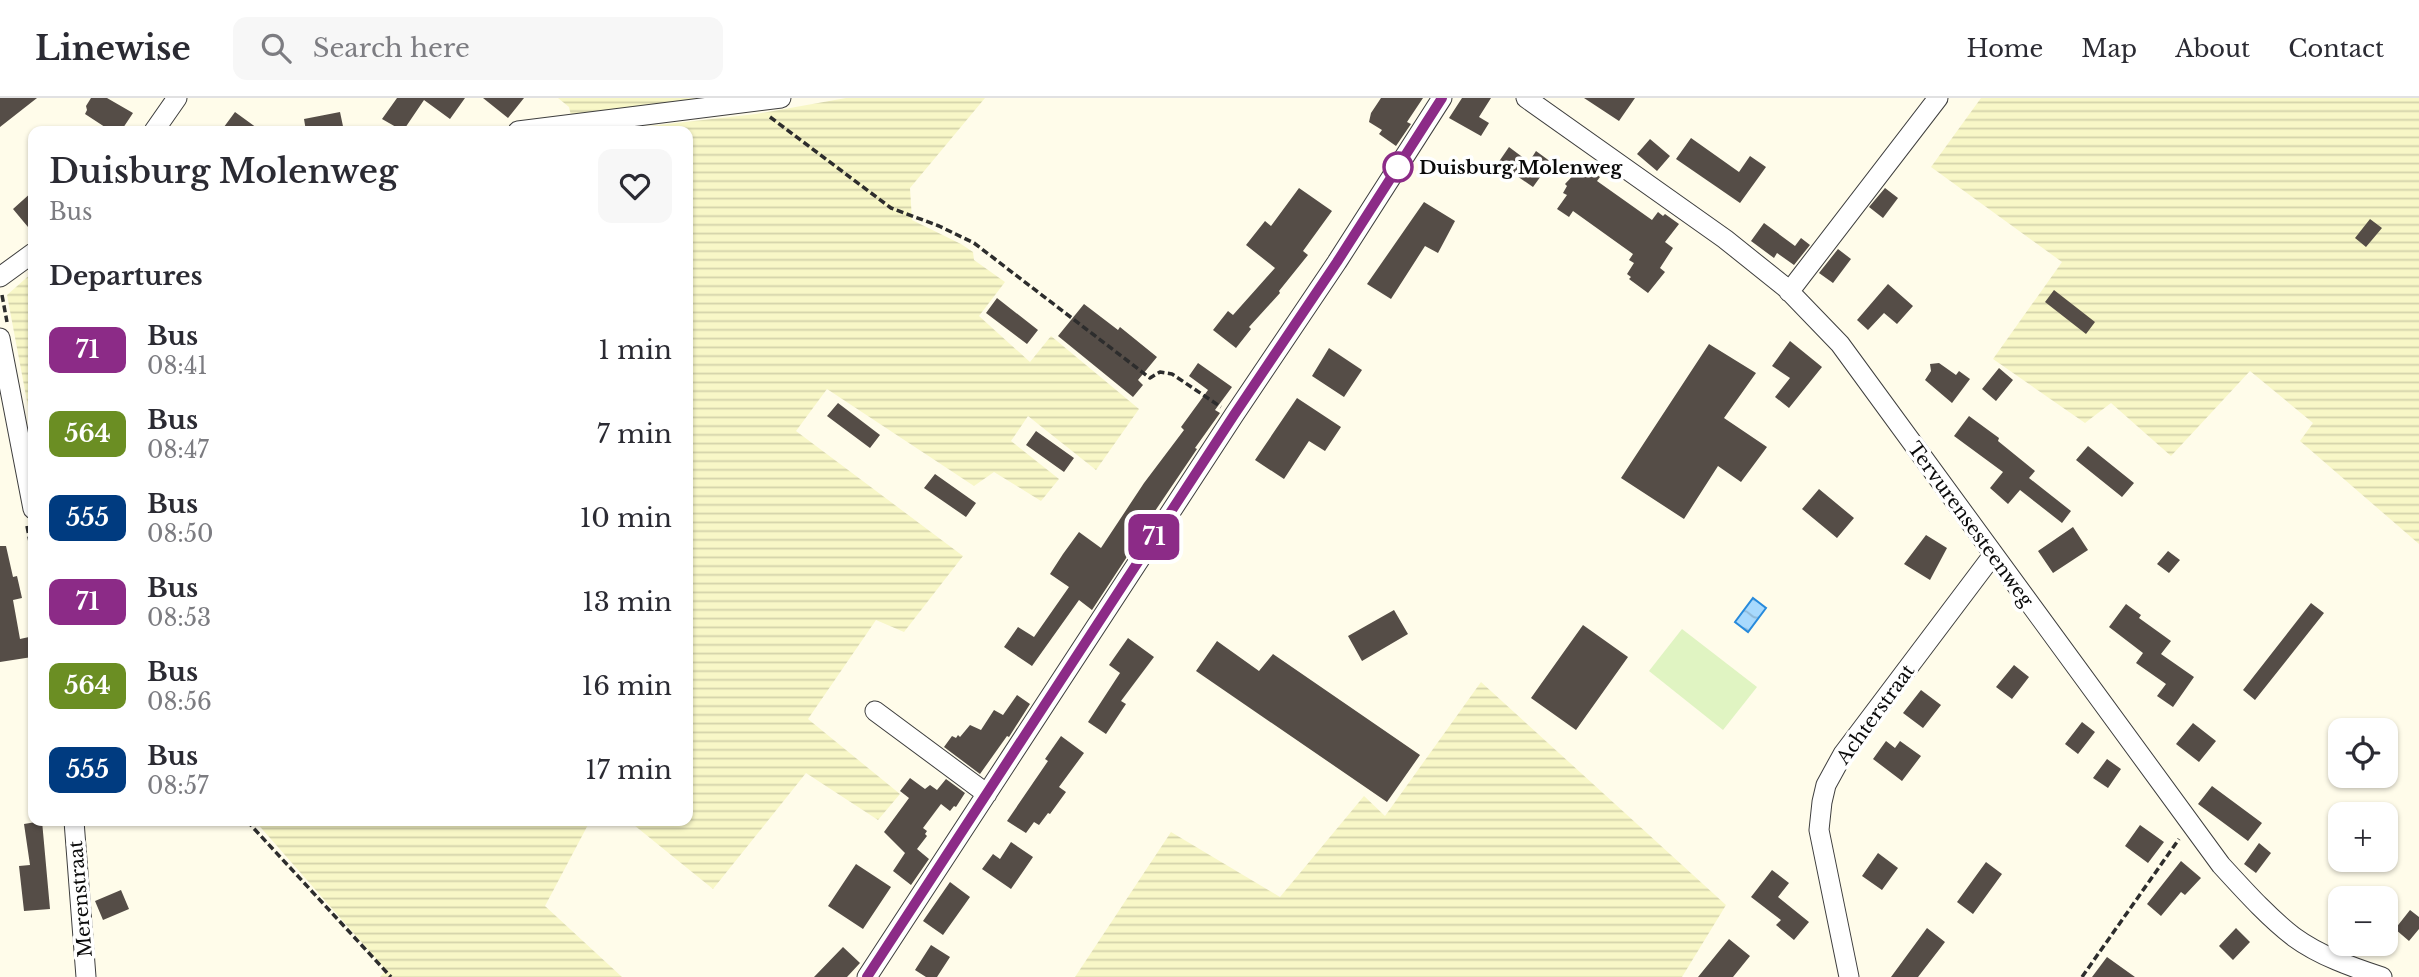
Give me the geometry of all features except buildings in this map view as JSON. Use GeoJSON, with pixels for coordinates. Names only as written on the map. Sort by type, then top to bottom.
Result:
{"type":"FeatureCollection","features":[{"type":"Feature","properties":{"kind":"street"},"geometry":{"type":"LineString","coordinates":[[157,126],[177,98]]}},
{"type":"Feature","properties":{"kind":"street"},"geometry":{"type":"LineString","coordinates":[[559,126],[781,98]]}},
{"type":"Feature","properties":{"kind":"street"},"geometry":{"type":"LineString","coordinates":[[867,977],[1442,98]]}},
{"type":"Feature","properties":{"kind":"street","name":"Tervurensesteenweg"},"geometry":{"type":"LineString","coordinates":[[1527,98],[1725,239],[1789,292],[1840,344],[2221,865],[2257,904],[2295,938],[2344,964],[2382,977]]}},
{"type":"Feature","properties":{"kind":"street"},"geometry":{"type":"LineString","coordinates":[[1789,292],[1938,98]]}},
{"type":"Feature","properties":{"kind":"street"},"geometry":{"type":"LineString","coordinates":[[0,277],[28,257]]}},
{"type":"Feature","properties":{"kind":"street"},"geometry":{"type":"LineString","coordinates":[[0,338],[28,483]]}},
{"type":"Feature","properties":{"kind":"street","name":"Achterstraat"},"geometry":{"type":"LineString","coordinates":[[1849,977],[1819,830],[1826,785],[1843,754],[1993,555]]}},
{"type":"Feature","properties":{"kind":"street"},"geometry":{"type":"LineString","coordinates":[[875,711],[987,794]]}},
{"type":"Feature","properties":{"kind":"street","name":"Merenstraat"},"geometry":{"type":"LineString","coordinates":[[74,826],[86,977]]}},
{"type":"Feature","properties":{"kind":"path"},"geometry":{"type":"LineString","coordinates":[[758,102],[771,118],[891,208],[974,243],[1150,378],[1160,372],[1172,374],[1234,415]]}},
{"type":"Feature","properties":{"kind":"path"},"geometry":{"type":"LineString","coordinates":[[2082,977],[2190,822]]}},
{"type":"Feature","properties":{"kind":"path"},"geometry":{"type":"LineString","coordinates":[[252,826],[391,977]]}},
{"type":"Feature","properties":{"kind":"green space"},"geometry":{"type":"Polygon","coordinates":[[[558,98],[701,98],[572,120],[569,107],[558,98]]]}},
{"type":"Feature","properties":{"kind":"green space"},"geometry":{"type":"Polygon","coordinates":[[[846,98],[985,98],[910,188],[912,220],[973,252],[974,260],[1005,282],[979,316],[1030,362],[1051,336],[1139,409],[1096,470],[1028,416],[1011,441],[1059,479],[1041,501],[994,472],[974,486],[827,389],[796,431],[963,556],[904,632],[876,620],[808,719],[900,794],[878,820],[806,773],[713,889],[635,826],[693,826],[693,126],[650,126],[756,114],[846,98]]]}},
{"type":"Feature","properties":{"kind":"green space"},"geometry":{"type":"Polygon","coordinates":[[[1981,98],[2419,98],[2419,544],[2300,441],[2313,423],[2250,371],[2171,456],[2111,403],[2085,423],[1993,359],[2062,262],[1931,167],[1981,98]]]}},
{"type":"Feature","properties":{"kind":"green space"},"geometry":{"type":"Polygon","coordinates":[[[28,276],[28,406],[7,295],[28,276]]]}},
{"type":"Feature","properties":{"kind":"green space"},"geometry":{"type":"Polygon","coordinates":[[[1682,629],[1757,687],[1723,730],[1649,671],[1682,629]]]}},
{"type":"Feature","properties":{"kind":"green space"},"geometry":{"type":"Polygon","coordinates":[[[1481,682],[1726,905],[1682,977],[1075,977],[1171,832],[1280,897],[1364,796],[1385,816],[1481,682]]]}},
{"type":"Feature","properties":{"kind":"green space"},"geometry":{"type":"Polygon","coordinates":[[[259,826],[587,826],[545,906],[622,977],[380,977],[386,970],[259,826]]]}},
{"type":"Feature","properties":{"kind":"water"},"geometry":{"type":"Polygon","coordinates":[[[1753,598],[1766,608],[1748,632],[1735,622],[1753,598]]]}},
{"type":"Feature","properties":{"kind":"bus line","name":"71"},"geometry":{"type":"LineString","coordinates":[[867,977],[1442,98]]}},
{"type":"Feature","properties":{"kind":"place","name":"Duisburg Molenweg"},"geometry":{"type":"Point","coordinates":[1398,167]}}]}
